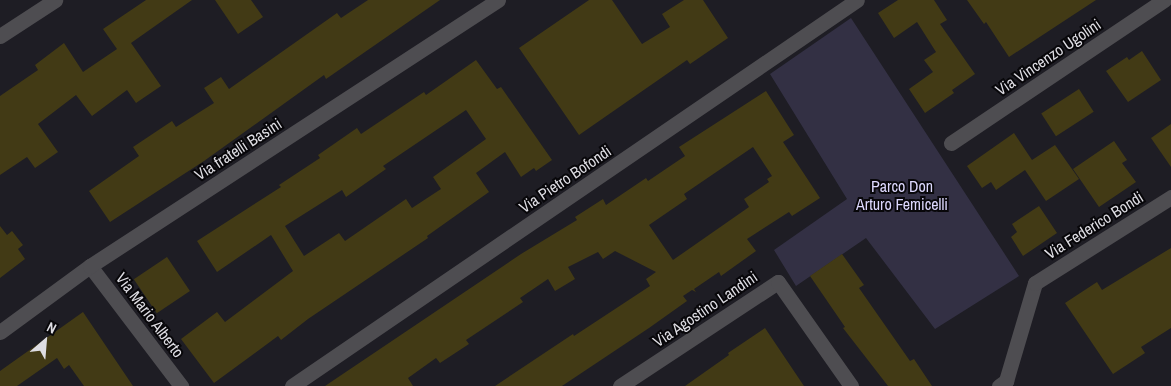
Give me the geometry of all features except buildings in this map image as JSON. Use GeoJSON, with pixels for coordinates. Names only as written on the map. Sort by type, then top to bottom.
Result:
{"type":"FeatureCollection","features":[{"type":"Feature","properties":{"kind":"street"},"geometry":{"type":"LineString","coordinates":[[0,36],[55,0]]}},
{"type":"Feature","properties":{"kind":"street","name":"Via fratelli Basini"},"geometry":{"type":"LineString","coordinates":[[0,332],[90,266],[498,0]]}},
{"type":"Feature","properties":{"kind":"street","name":"Via Pietro Bofondi"},"geometry":{"type":"LineString","coordinates":[[292,386],[857,0]]}},
{"type":"Feature","properties":{"kind":"street","name":"Via Vincenzo Ugolini"},"geometry":{"type":"LineString","coordinates":[[951,143],[1164,0]]}},
{"type":"Feature","properties":{"kind":"street","name":"Via Federico Bondi"},"geometry":{"type":"LineString","coordinates":[[999,386],[1006,381],[1035,283],[1171,197]]}},
{"type":"Feature","properties":{"kind":"street","name":"Via Mario Alberto"},"geometry":{"type":"LineString","coordinates":[[90,266],[181,386]]}},
{"type":"Feature","properties":{"kind":"street","name":"Via Agostino Landini"},"geometry":{"type":"LineString","coordinates":[[620,386],[778,282],[851,386]]}},
{"type":"Feature","properties":{"kind":"green space","name":"Parco Don Arturo Femicelli"},"geometry":{"type":"Polygon","coordinates":[[[851,18],[1019,276],[935,329],[866,238],[796,286],[774,250],[847,199],[770,74],[851,18]]]}}]}
